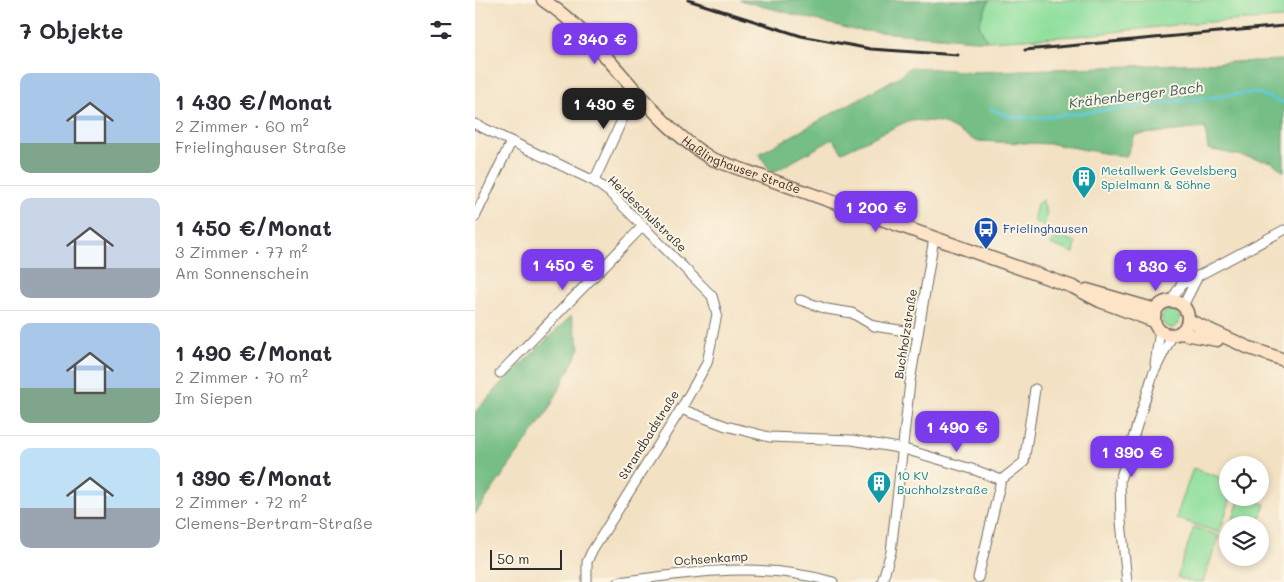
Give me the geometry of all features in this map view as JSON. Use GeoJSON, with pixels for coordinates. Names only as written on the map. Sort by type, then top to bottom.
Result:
{"type":"FeatureCollection","features":[{"type":"Feature","properties":{"kind":"main road","name":"Haßlinghauser Straße"},"geometry":{"type":"LineString","coordinates":[[543,0],[569,19],[586,36],[671,130],[713,159],[1073,287],[1103,293],[1164,326],[1247,347],[1284,360]]}},
{"type":"Feature","properties":{"kind":"main road"},"geometry":{"type":"LineString","coordinates":[[1165,302],[1177,303],[1186,310],[1188,320],[1164,326],[1165,302]]}},
{"type":"Feature","properties":{"kind":"main road","name":"Haßlinghauser Straße"},"geometry":{"type":"LineString","coordinates":[[1188,320],[1247,347]]}},
{"type":"Feature","properties":{"kind":"street"},"geometry":{"type":"LineString","coordinates":[[594,181],[628,107],[639,96]]}},
{"type":"Feature","properties":{"kind":"street","name":"Heideschulstraße"},"geometry":{"type":"LineString","coordinates":[[475,124],[594,181],[609,192],[712,296]]}},
{"type":"Feature","properties":{"kind":"street"},"geometry":{"type":"LineString","coordinates":[[475,217],[511,142]]}},
{"type":"Feature","properties":{"kind":"street"},"geometry":{"type":"LineString","coordinates":[[500,373],[643,226]]}},
{"type":"Feature","properties":{"kind":"street"},"geometry":{"type":"LineString","coordinates":[[1177,303],[1197,278],[1284,230]]}},
{"type":"Feature","properties":{"kind":"street","name":"Buchholzstraße"},"geometry":{"type":"LineString","coordinates":[[883,582],[891,552],[918,333],[934,238]]}},
{"type":"Feature","properties":{"kind":"street","name":"Strandbadstraße"},"geometry":{"type":"LineString","coordinates":[[587,582],[587,562],[591,553],[681,409],[707,363],[717,314],[712,296]]}},
{"type":"Feature","properties":{"kind":"street"},"geometry":{"type":"LineString","coordinates":[[800,300],[827,309],[852,313],[874,326],[918,333]]}},
{"type":"Feature","properties":{"kind":"street"},"geometry":{"type":"LineString","coordinates":[[1127,582],[1121,522],[1120,480],[1153,374],[1164,326]]}},
{"type":"Feature","properties":{"kind":"street"},"geometry":{"type":"LineString","coordinates":[[978,578],[1001,480],[1024,462],[1035,389]]}},
{"type":"Feature","properties":{"kind":"street"},"geometry":{"type":"LineString","coordinates":[[681,409],[726,426],[769,437],[852,440],[904,449],[975,470],[1001,480]]}},
{"type":"Feature","properties":{"kind":"street","name":"Ochsenkamp"},"geometry":{"type":"LineString","coordinates":[[619,582],[731,568],[767,569],[833,582]]}},
{"type":"Feature","properties":{"kind":"green space"},"geometry":{"type":"Polygon","coordinates":[[[739,0],[989,0],[979,24],[987,41],[854,30],[739,0]]]}},
{"type":"Feature","properties":{"kind":"green space"},"geometry":{"type":"Polygon","coordinates":[[[989,0],[1284,0],[1284,18],[1193,23],[1077,36],[987,41],[979,24],[989,0]]]}},
{"type":"Feature","properties":{"kind":"green space"},"geometry":{"type":"Polygon","coordinates":[[[1284,60],[1284,172],[1272,162],[1208,149],[1205,128],[1135,135],[1126,157],[1053,144],[976,141],[941,122],[910,120],[842,152],[833,139],[772,173],[759,154],[900,76],[910,67],[975,72],[1284,60]]]}},
{"type":"Feature","properties":{"kind":"green space"},"geometry":{"type":"Polygon","coordinates":[[[1042,200],[1047,214],[1044,226],[1033,221],[1037,204],[1042,200]]]}},
{"type":"Feature","properties":{"kind":"green space"},"geometry":{"type":"Polygon","coordinates":[[[1057,236],[1076,242],[1074,253],[1050,244],[1057,236]]]}},
{"type":"Feature","properties":{"kind":"green space"},"geometry":{"type":"Polygon","coordinates":[[[1171,310],[1177,313],[1180,319],[1177,325],[1171,328],[1165,325],[1162,319],[1165,313],[1171,310]]]}},
{"type":"Feature","properties":{"kind":"green space"},"geometry":{"type":"Polygon","coordinates":[[[571,316],[580,348],[548,411],[475,514],[475,412],[571,316]]]}},
{"type":"Feature","properties":{"kind":"green space"},"geometry":{"type":"Polygon","coordinates":[[[1193,468],[1219,477],[1219,506],[1228,506],[1225,516],[1219,516],[1219,533],[1176,518],[1193,468]]]}},
{"type":"Feature","properties":{"kind":"green space"},"geometry":{"type":"Polygon","coordinates":[[[1237,506],[1264,506],[1261,516],[1234,516],[1237,506]]]}},
{"type":"Feature","properties":{"kind":"green space"},"geometry":{"type":"Polygon","coordinates":[[[1194,527],[1219,536],[1203,582],[1192,582],[1177,577],[1194,527]]]}},
{"type":"Feature","properties":{"kind":"waterway","name":"Krähenberger Bach"},"geometry":{"type":"LineString","coordinates":[[991,109],[1011,117],[1039,118],[1258,93],[1284,103]]}},
{"type":"Feature","properties":{"kind":"railway"},"geometry":{"type":"LineString","coordinates":[[688,0],[801,36],[871,49],[958,55]]}},
{"type":"Feature","properties":{"kind":"railway"},"geometry":{"type":"LineString","coordinates":[[1025,50],[1284,26]]}},
{"type":"Feature","properties":{"kind":"place","name":"Metallwerk Gevelsberg Spielmann & Söhne"},"geometry":{"type":"Point","coordinates":[1084,199]}},
{"type":"Feature","properties":{"kind":"place","name":"Frielinghausen"},"geometry":{"type":"Point","coordinates":[986,250]}},
{"type":"Feature","properties":{"kind":"place","name":"10 KV Buchholzstraße"},"geometry":{"type":"Point","coordinates":[879,504]}}]}
